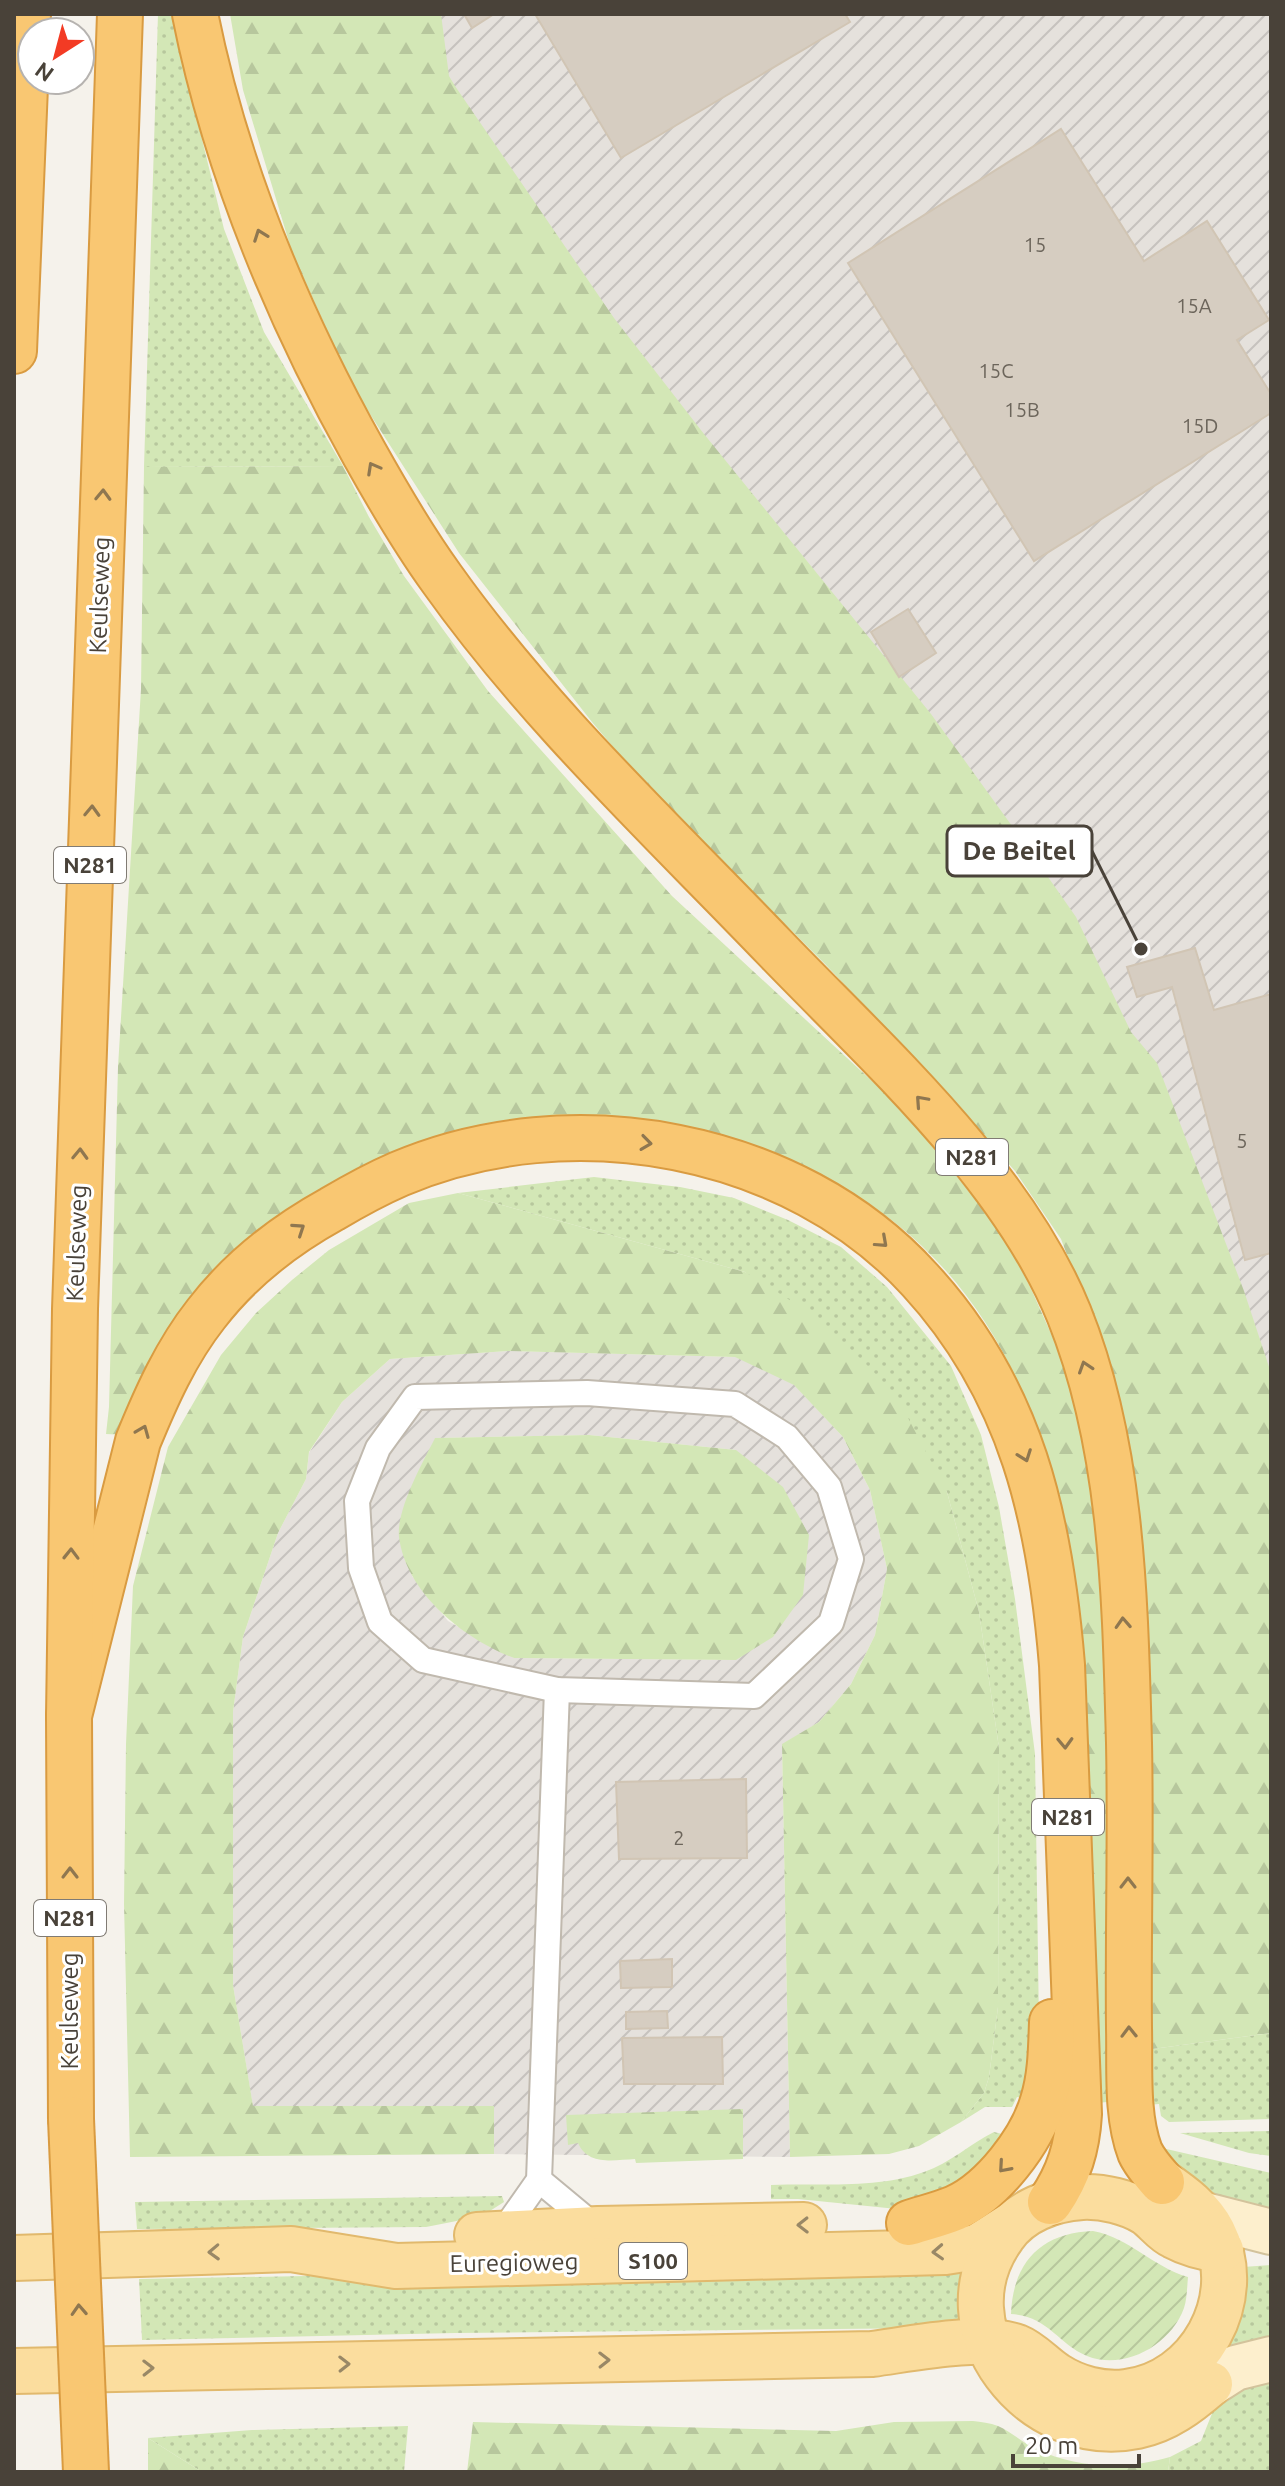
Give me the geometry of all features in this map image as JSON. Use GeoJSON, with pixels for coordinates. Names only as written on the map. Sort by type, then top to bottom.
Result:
{"type":"FeatureCollection","features":[{"type":"Feature","properties":{"kind":"highway"},"geometry":{"type":"LineString","coordinates":[[14,351],[28,14]]}},
{"type":"Feature","properties":{"kind":"highway","name":"Keulseweg"},"geometry":{"type":"LineString","coordinates":[[86,2472],[71,2119],[69,1716],[75,1309],[120,14]]}},
{"type":"Feature","properties":{"kind":"highway","name":"N281"},"geometry":{"type":"LineString","coordinates":[[195,14],[230,151],[268,259],[321,376],[420,547],[475,622],[545,708],[901,1079],[980,1166],[1029,1235],[1068,1314],[1100,1412],[1119,1532],[1129,1744],[1131,2104],[1139,2150],[1162,2182]]}},
{"type":"Feature","properties":{"kind":"highway","name":"N281"},"geometry":{"type":"LineString","coordinates":[[69,1716],[138,1441],[155,1400],[175,1361],[206,1314],[275,1245],[318,1217],[401,1173],[487,1148],[531,1141],[605,1139],[638,1142],[700,1153],[764,1173],[802,1189],[873,1234],[921,1281],[951,1317],[1010,1416],[1032,1474],[1057,1601],[1074,1968],[1078,2136],[1066,2179],[1050,2202]]}},
{"type":"Feature","properties":{"kind":"highway","name":"N281"},"geometry":{"type":"LineString","coordinates":[[909,2223],[956,2207],[982,2191],[1009,2164],[1044,2100],[1050,2068],[1052,2017],[1074,1968]]}},
{"type":"Feature","properties":{"kind":"main road","name":"S100"},"geometry":{"type":"LineString","coordinates":[[998,2361],[981,2319],[981,2294],[985,2269],[995,2247],[1010,2226],[1028,2212],[1050,2202],[1083,2197],[1116,2200],[1147,2214],[1172,2235],[1206,2248],[1211,2232],[1185,2198],[1162,2182]]}},
{"type":"Feature","properties":{"kind":"main road","name":"S100"},"geometry":{"type":"LineString","coordinates":[[291,2249],[394,2238],[598,2229],[909,2223]]}},
{"type":"Feature","properties":{"kind":"main road","name":"Euregioweg"},"geometry":{"type":"LineString","coordinates":[[14,2258],[291,2249],[396,2266],[945,2252],[977,2247],[1010,2226]]}},
{"type":"Feature","properties":{"kind":"main road"},"geometry":{"type":"LineString","coordinates":[[998,2361],[1018,2348],[1055,2375],[1101,2392],[1125,2392],[1150,2387],[1171,2376],[1190,2361],[1217,2321],[1224,2286],[1211,2232]]}},
{"type":"Feature","properties":{"kind":"main road"},"geometry":{"type":"LineString","coordinates":[[14,2371],[872,2354],[964,2343],[998,2361],[1028,2399],[1052,2415],[1079,2425],[1108,2429],[1136,2426],[1164,2418],[1189,2403],[1210,2384]]}},
{"type":"Feature","properties":{"kind":"street","name":"S100"},"geometry":{"type":"LineString","coordinates":[[1211,2232],[1271,2232]]}},
{"type":"Feature","properties":{"kind":"street","name":"S100"},"geometry":{"type":"LineString","coordinates":[[1211,2232],[1271,2243]]}},
{"type":"Feature","properties":{"kind":"street"},"geometry":{"type":"LineString","coordinates":[[1210,2384],[1235,2368],[1271,2359]]}},
{"type":"Feature","properties":{"kind":"lane"},"geometry":{"type":"LineString","coordinates":[[587,1393],[735,1404],[787,1437],[829,1487],[851,1559],[831,1623],[754,1696],[557,1690],[423,1660],[380,1622],[361,1568],[357,1501],[378,1448],[415,1397],[587,1393]]}},
{"type":"Feature","properties":{"kind":"lane"},"geometry":{"type":"LineString","coordinates":[[501,2234],[539,2180],[557,1690]]}},
{"type":"Feature","properties":{"kind":"lane"},"geometry":{"type":"LineString","coordinates":[[539,2180],[598,2229]]}},
{"type":"Feature","properties":{"kind":"shaded area"},"geometry":{"type":"Polygon","coordinates":[[[353,14],[1271,14],[1271,1811],[1171,1153],[353,14]]]}},
{"type":"Feature","properties":{"kind":"shaded area"},"geometry":{"type":"Polygon","coordinates":[[[508,1351],[736,1357],[794,1384],[843,1437],[870,1490],[887,1569],[875,1635],[851,1684],[819,1722],[782,1745],[790,2157],[494,2154],[493,2106],[253,2107],[233,1985],[233,1712],[243,1637],[278,1533],[306,1479],[309,1453],[342,1402],[390,1359],[508,1351]],[[589,1435],[435,1438],[412,1576],[448,1621],[514,1658],[736,1660],[736,1450],[589,1435]]]}},
{"type":"Feature","properties":{"kind":"green space"},"geometry":{"type":"Polygon","coordinates":[[[158,14],[176,14],[185,70],[224,229],[264,332],[343,466],[144,467],[158,14]]]}},
{"type":"Feature","properties":{"kind":"green space"},"geometry":{"type":"Polygon","coordinates":[[[230,14],[441,14],[449,76],[455,86],[614,318],[931,714],[1020,837],[1076,917],[1131,1032],[1157,1063],[1244,1291],[1271,1373],[1271,2033],[1145,2050],[1100,1342],[1061,1239],[1015,1171],[925,1070],[825,964],[647,787],[459,553],[352,386],[292,252],[243,90],[230,14]]]}},
{"type":"Feature","properties":{"kind":"green space"},"geometry":{"type":"Polygon","coordinates":[[[343,466],[404,576],[488,691],[672,896],[900,1107],[980,1205],[1010,1247],[1032,1291],[1061,1356],[1081,1429],[1093,1498],[1103,1625],[1116,1943],[1117,2101],[1097,2103],[1081,1649],[1067,1542],[1053,1479],[1033,1418],[1008,1361],[975,1308],[936,1260],[888,1217],[831,1181],[787,1159],[760,1148],[707,1135],[352,1176],[126,1435],[106,1434],[118,1067],[141,689],[144,467],[343,466]]]}},
{"type":"Feature","properties":{"kind":"green space"},"geometry":{"type":"Polygon","coordinates":[[[594,1177],[680,1187],[734,1198],[788,1220],[841,1247],[887,1287],[951,1366],[981,1435],[999,1507],[1015,1599],[1035,1754],[1039,2025],[1028,2099],[1017,2097],[1012,2107],[985,2107],[961,2122],[984,2093],[998,2007],[999,1748],[979,1612],[947,1492],[745,1272],[458,1193],[594,1177]]]}},
{"type":"Feature","properties":{"kind":"green space"},"geometry":{"type":"Polygon","coordinates":[[[458,1193],[745,1272],[812,1314],[897,1397],[947,1492],[979,1612],[999,1748],[998,2007],[984,2093],[961,2122],[919,2146],[889,2154],[790,2157],[782,1744],[819,1722],[851,1684],[875,1635],[887,1569],[870,1490],[843,1437],[794,1385],[735,1357],[508,1351],[390,1359],[342,1402],[309,1452],[306,1479],[278,1533],[243,1637],[233,1712],[233,1985],[253,2106],[494,2106],[494,2154],[130,2157],[124,1904],[126,1744],[133,1586],[168,1447],[221,1355],[256,1313],[292,1280],[329,1250],[409,1203],[458,1193]]]}},
{"type":"Feature","properties":{"kind":"green space"},"geometry":{"type":"Polygon","coordinates":[[[589,1435],[736,1450],[783,1487],[809,1535],[803,1595],[773,1637],[736,1660],[514,1658],[457,1626],[425,1595],[404,1557],[399,1526],[411,1486],[435,1438],[589,1435]]]}},
{"type":"Feature","properties":{"kind":"green space"},"geometry":{"type":"Polygon","coordinates":[[[1271,2033],[1271,2119],[1169,2122],[1161,2116],[1159,2104],[1148,2105],[1145,2050],[1271,2033]]]}},
{"type":"Feature","properties":{"kind":"green space"},"geometry":{"type":"Polygon","coordinates":[[[743,2109],[743,2159],[636,2163],[635,2159],[595,2158],[582,2150],[578,2143],[568,2145],[566,2115],[743,2109]]]}},
{"type":"Feature","properties":{"kind":"green space"},"geometry":{"type":"Polygon","coordinates":[[[1271,2131],[1271,2156],[1249,2153],[1180,2133],[1271,2131]]]}},
{"type":"Feature","properties":{"kind":"green space"},"geometry":{"type":"Polygon","coordinates":[[[994,2132],[1010,2136],[977,2175],[897,2209],[771,2199],[771,2185],[868,2183],[924,2172],[943,2164],[994,2132]]]}},
{"type":"Feature","properties":{"kind":"green space"},"geometry":{"type":"Polygon","coordinates":[[[1162,2148],[1271,2173],[1271,2213],[1222,2204],[1188,2181],[1162,2148]]]}},
{"type":"Feature","properties":{"kind":"green space"},"geometry":{"type":"Polygon","coordinates":[[[502,2196],[504,2202],[482,2216],[426,2227],[137,2229],[135,2202],[502,2196]]]}},
{"type":"Feature","properties":{"kind":"green space"},"geometry":{"type":"Polygon","coordinates":[[[1093,2231],[1119,2240],[1164,2267],[1188,2277],[1185,2305],[1178,2321],[1157,2343],[1131,2357],[1101,2360],[1087,2356],[1034,2320],[1011,2314],[1017,2279],[1033,2254],[1059,2238],[1093,2231]]]}},
{"type":"Feature","properties":{"kind":"green space"},"geometry":{"type":"Polygon","coordinates":[[[1271,2265],[1271,2344],[1231,2351],[1226,2347],[1243,2267],[1271,2265]]]}},
{"type":"Feature","properties":{"kind":"green space"},"geometry":{"type":"Polygon","coordinates":[[[962,2270],[965,2276],[961,2318],[935,2328],[142,2340],[139,2279],[413,2274],[962,2270]]]}},
{"type":"Feature","properties":{"kind":"green space"},"geometry":{"type":"Polygon","coordinates":[[[1271,2378],[1271,2472],[1168,2472],[1170,2457],[1201,2441],[1215,2406],[1251,2384],[1271,2378]]]}},
{"type":"Feature","properties":{"kind":"green space"},"geometry":{"type":"Polygon","coordinates":[[[973,2421],[998,2426],[1052,2456],[1085,2464],[1135,2464],[1170,2457],[1168,2472],[467,2472],[473,2422],[836,2431],[894,2422],[973,2421]]]}},
{"type":"Feature","properties":{"kind":"green space"},"geometry":{"type":"Polygon","coordinates":[[[408,2426],[404,2472],[202,2472],[148,2438],[252,2430],[408,2426]]]}},
{"type":"Feature","properties":{"kind":"green space"},"geometry":{"type":"Polygon","coordinates":[[[148,2438],[202,2472],[148,2472],[148,2438]]]}},
{"type":"Feature","properties":{"kind":"building"},"geometry":{"type":"Polygon","coordinates":[[[464,14],[494,14],[472,28],[464,14]]]}},
{"type":"Feature","properties":{"kind":"building"},"geometry":{"type":"Polygon","coordinates":[[[535,14],[845,14],[850,22],[621,158],[535,14]]]}},
{"type":"Feature","properties":{"kind":"building"},"geometry":{"type":"Polygon","coordinates":[[[1061,129],[1144,261],[1207,221],[1269,320],[1237,340],[1271,394],[1271,413],[1034,561],[848,263],[1061,129]]]}},
{"type":"Feature","properties":{"kind":"building"},"geometry":{"type":"Polygon","coordinates":[[[908,609],[936,653],[899,677],[871,632],[908,609]]]}},
{"type":"Feature","properties":{"kind":"building"},"geometry":{"type":"Polygon","coordinates":[[[1195,948],[1214,1010],[1271,994],[1271,1253],[1245,1260],[1172,987],[1137,997],[1127,967],[1195,948]]]}},
{"type":"Feature","properties":{"kind":"building"},"geometry":{"type":"Polygon","coordinates":[[[746,1779],[747,1858],[619,1859],[616,1782],[746,1779]]]}},
{"type":"Feature","properties":{"kind":"building"},"geometry":{"type":"Polygon","coordinates":[[[672,1959],[672,1987],[621,1988],[620,1961],[672,1959]]]}},
{"type":"Feature","properties":{"kind":"building"},"geometry":{"type":"Polygon","coordinates":[[[667,2011],[668,2028],[626,2029],[626,2012],[667,2011]]]}},
{"type":"Feature","properties":{"kind":"building"},"geometry":{"type":"Polygon","coordinates":[[[722,2037],[723,2084],[624,2084],[622,2038],[722,2037]]]}},
{"type":"Feature","properties":{"kind":"place","name":"De Beitel"},"geometry":{"type":"Point","coordinates":[1141,949]}}]}
